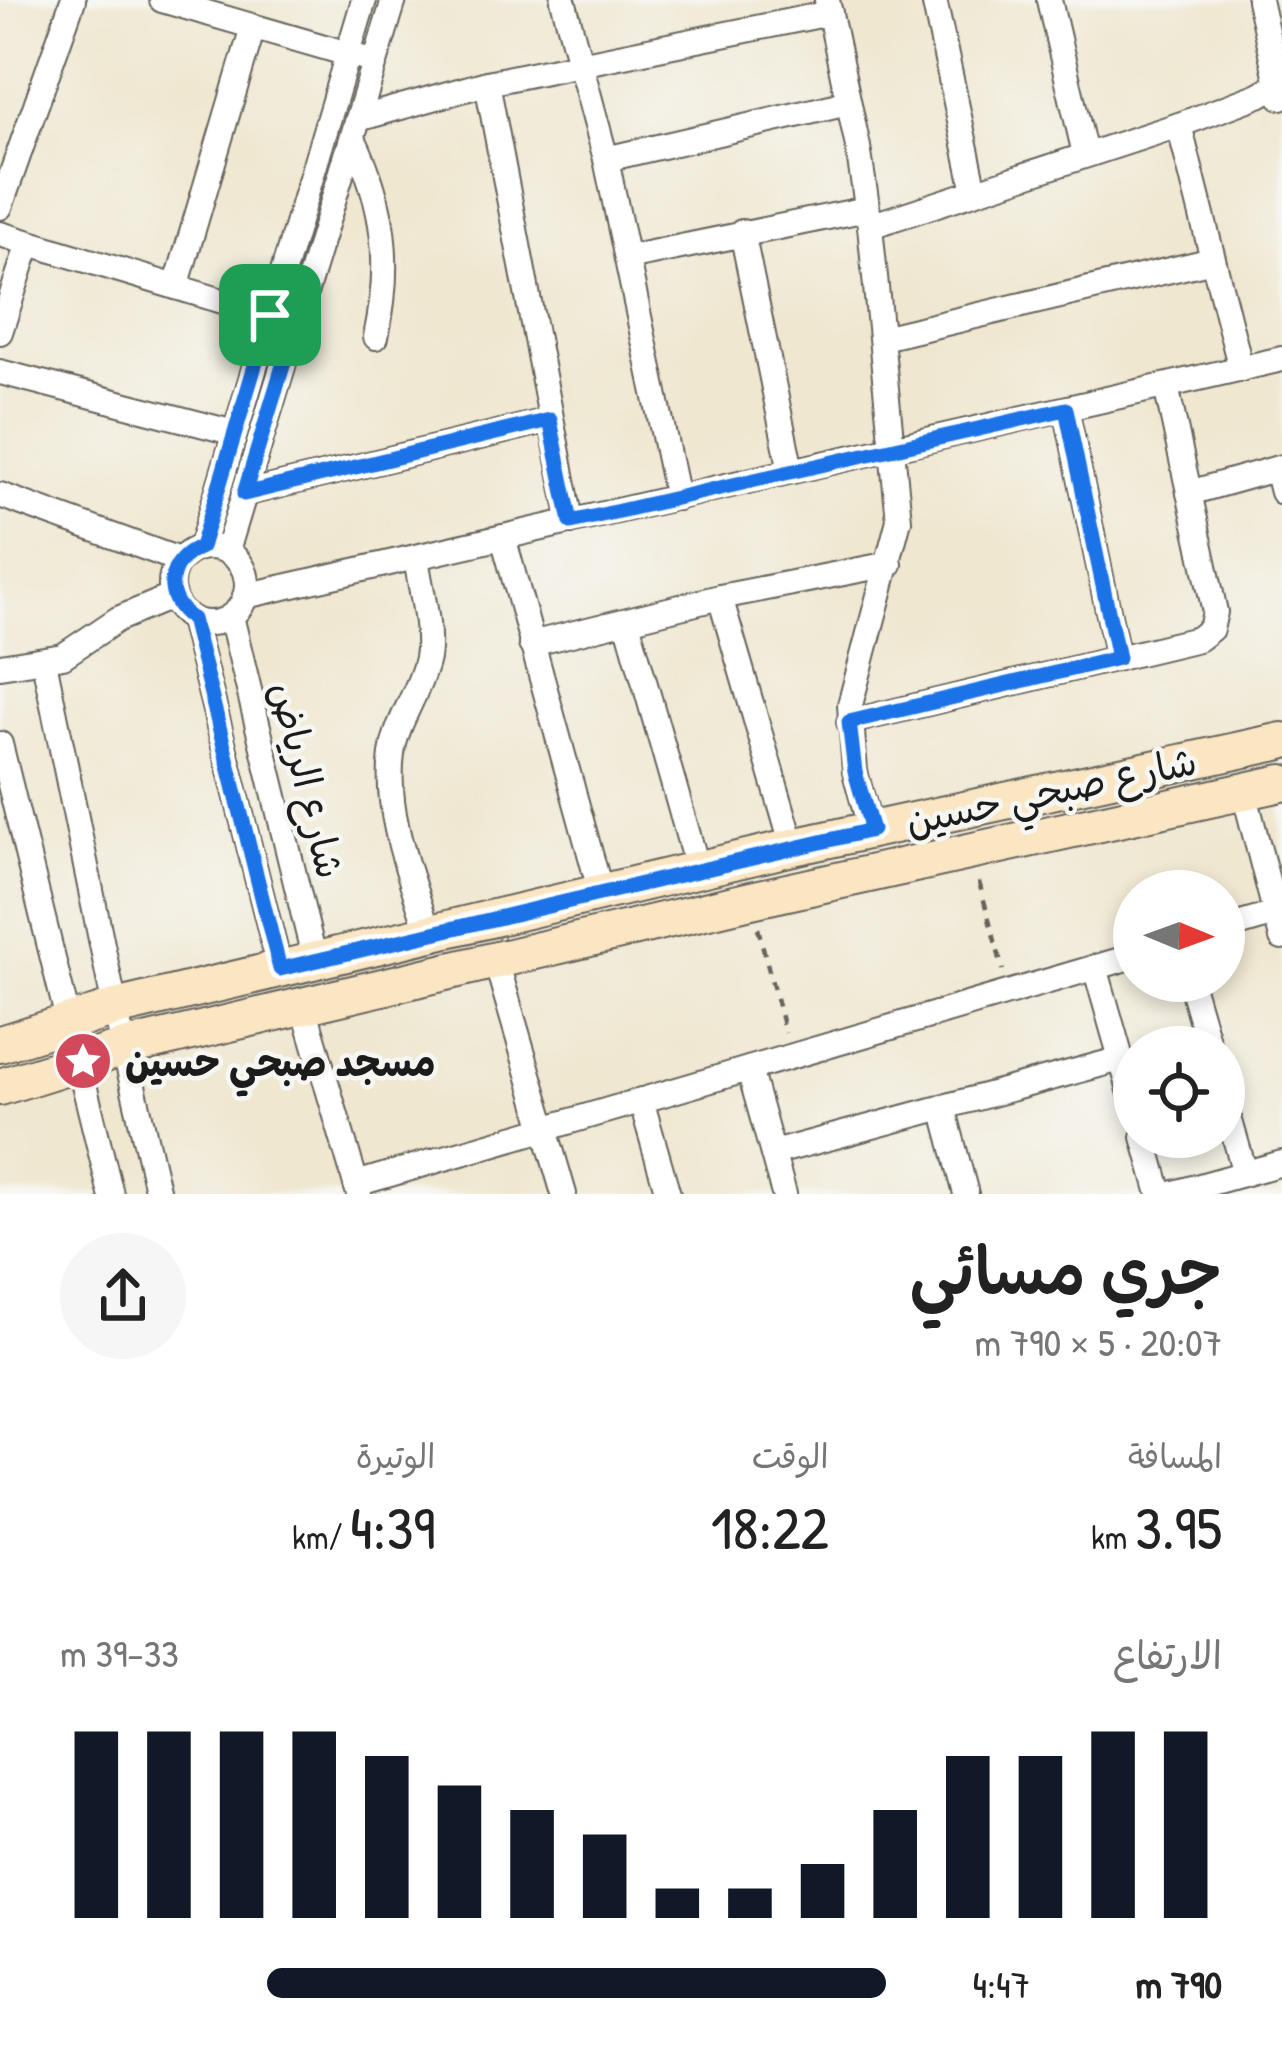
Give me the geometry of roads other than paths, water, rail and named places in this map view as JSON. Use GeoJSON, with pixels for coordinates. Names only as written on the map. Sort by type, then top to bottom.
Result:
{"type":"FeatureCollection","features":[{"type":"Feature","properties":{"kind":"street"},"geometry":{"type":"LineString","coordinates":[[0,207],[73,0]]}},
{"type":"Feature","properties":{"kind":"street"},"geometry":{"type":"LineString","coordinates":[[162,0],[376,62]]}},
{"type":"Feature","properties":{"kind":"street"},"geometry":{"type":"LineString","coordinates":[[202,553],[364,0]]}},
{"type":"Feature","properties":{"kind":"street"},"geometry":{"type":"LineString","coordinates":[[394,0],[244,494],[202,553],[171,584],[173,596],[192,619],[205,622],[238,606],[416,557],[1282,359]]}},
{"type":"Feature","properties":{"kind":"street"},"geometry":{"type":"LineString","coordinates":[[562,0],[606,159],[677,498]]}},
{"type":"Feature","properties":{"kind":"street"},"geometry":{"type":"LineString","coordinates":[[934,0],[975,191]]}},
{"type":"Feature","properties":{"kind":"street"},"geometry":{"type":"LineString","coordinates":[[1049,0],[1085,154]]}},
{"type":"Feature","properties":{"kind":"street"},"geometry":{"type":"LineString","coordinates":[[627,258],[742,232],[869,217],[975,191],[1281,89],[1259,0]]}},
{"type":"Feature","properties":{"kind":"street"},"geometry":{"type":"LineString","coordinates":[[356,128],[487,83],[828,6],[869,217],[899,520],[856,673],[849,722],[855,772],[872,830]]}},
{"type":"Feature","properties":{"kind":"street"},"geometry":{"type":"LineString","coordinates":[[176,287],[254,26]]}},
{"type":"Feature","properties":{"kind":"street"},"geometry":{"type":"LineString","coordinates":[[487,83],[571,522]]}},
{"type":"Feature","properties":{"kind":"street"},"geometry":{"type":"LineString","coordinates":[[606,159],[848,103]]}},
{"type":"Feature","properties":{"kind":"street"},"geometry":{"type":"LineString","coordinates":[[1179,125],[1241,369]]}},
{"type":"Feature","properties":{"kind":"street"},"geometry":{"type":"LineString","coordinates":[[356,128],[382,214],[387,255],[376,337]]}},
{"type":"Feature","properties":{"kind":"street"},"geometry":{"type":"LineString","coordinates":[[742,232],[791,471]]}},
{"type":"Feature","properties":{"kind":"street"},"geometry":{"type":"LineString","coordinates":[[0,234],[296,323]]}},
{"type":"Feature","properties":{"kind":"street"},"geometry":{"type":"LineString","coordinates":[[0,332],[28,243]]}},
{"type":"Feature","properties":{"kind":"street"},"geometry":{"type":"LineString","coordinates":[[882,338],[1213,260]]}},
{"type":"Feature","properties":{"kind":"street"},"geometry":{"type":"LineString","coordinates":[[0,372],[235,433]]}},
{"type":"Feature","properties":{"kind":"street"},"geometry":{"type":"LineString","coordinates":[[849,722],[1198,639],[1215,621],[1166,386]]}},
{"type":"Feature","properties":{"kind":"street"},"geometry":{"type":"LineString","coordinates":[[1066,409],[1118,658]]}},
{"type":"Feature","properties":{"kind":"street"},"geometry":{"type":"LineString","coordinates":[[244,494],[550,420]]}},
{"type":"Feature","properties":{"kind":"street"},"geometry":{"type":"LineString","coordinates":[[1189,493],[1280,476]]}},
{"type":"Feature","properties":{"kind":"street"},"geometry":{"type":"LineString","coordinates":[[0,495],[202,553],[244,570],[238,606]]}},
{"type":"Feature","properties":{"kind":"street"},"geometry":{"type":"LineString","coordinates":[[502,538],[602,892]]}},
{"type":"Feature","properties":{"kind":"street"},"geometry":{"type":"LineString","coordinates":[[416,557],[427,658],[398,727],[392,794],[400,842],[429,934]]}},
{"type":"Feature","properties":{"kind":"street"},"geometry":{"type":"LineString","coordinates":[[531,644],[719,597],[890,563]]}},
{"type":"Feature","properties":{"kind":"street"},"geometry":{"type":"LineString","coordinates":[[0,666],[44,661],[77,650],[118,619],[173,596]]}},
{"type":"Feature","properties":{"kind":"street"},"geometry":{"type":"LineString","coordinates":[[719,597],[793,847]]}},
{"type":"Feature","properties":{"kind":"street","name":"شارع الرياض"},"geometry":{"type":"LineString","coordinates":[[238,606],[298,965]]}},
{"type":"Feature","properties":{"kind":"street","name":"شارع الرياض"},"geometry":{"type":"LineString","coordinates":[[192,619],[298,965]]}},
{"type":"Feature","properties":{"kind":"street"},"geometry":{"type":"LineString","coordinates":[[627,620],[698,870]]}},
{"type":"Feature","properties":{"kind":"street"},"geometry":{"type":"LineString","coordinates":[[44,661],[158,1194]]}},
{"type":"Feature","properties":{"kind":"street","name":"شارع صبحي حسين"},"geometry":{"type":"LineString","coordinates":[[0,1044],[115,1008],[602,892],[1282,741]]}},
{"type":"Feature","properties":{"kind":"street"},"geometry":{"type":"LineString","coordinates":[[0,744],[111,1194]]}},
{"type":"Feature","properties":{"kind":"street","name":"شارع صبحي حسين"},"geometry":{"type":"LineString","coordinates":[[0,1087],[124,1048],[751,900],[1282,783]]}},
{"type":"Feature","properties":{"kind":"street"},"geometry":{"type":"LineString","coordinates":[[1244,792],[1278,926],[1245,928]]}},
{"type":"Feature","properties":{"kind":"street"},"geometry":{"type":"LineString","coordinates":[[496,961],[564,1194]]}},
{"type":"Feature","properties":{"kind":"street"},"geometry":{"type":"LineString","coordinates":[[304,1007],[358,1189],[547,1128],[1113,962]]}},
{"type":"Feature","properties":{"kind":"street"},"geometry":{"type":"LineString","coordinates":[[1095,967],[1113,1031]]}},
{"type":"Feature","properties":{"kind":"street"},"geometry":{"type":"LineString","coordinates":[[773,1153],[1113,1061]]}},
{"type":"Feature","properties":{"kind":"street"},"geometry":{"type":"LineString","coordinates":[[748,1069],[784,1194]]}},
{"type":"Feature","properties":{"kind":"street"},"geometry":{"type":"LineString","coordinates":[[641,1100],[668,1194]]}},
{"type":"Feature","properties":{"kind":"street"},"geometry":{"type":"LineString","coordinates":[[943,1107],[966,1194]]}},
{"type":"Feature","properties":{"kind":"street"},"geometry":{"type":"LineString","coordinates":[[1150,1158],[1160,1194]]}},
{"type":"Feature","properties":{"kind":"street"},"geometry":{"type":"LineString","coordinates":[[1241,1158],[1245,1173]]}},
{"type":"Feature","properties":{"kind":"street"},"geometry":{"type":"LineString","coordinates":[[1171,1194],[1282,1163]]}},
{"type":"Feature","properties":{"kind":"place","name":"مسجد صبحي حسين"},"geometry":{"type":"Point","coordinates":[83,1061]}}]}
